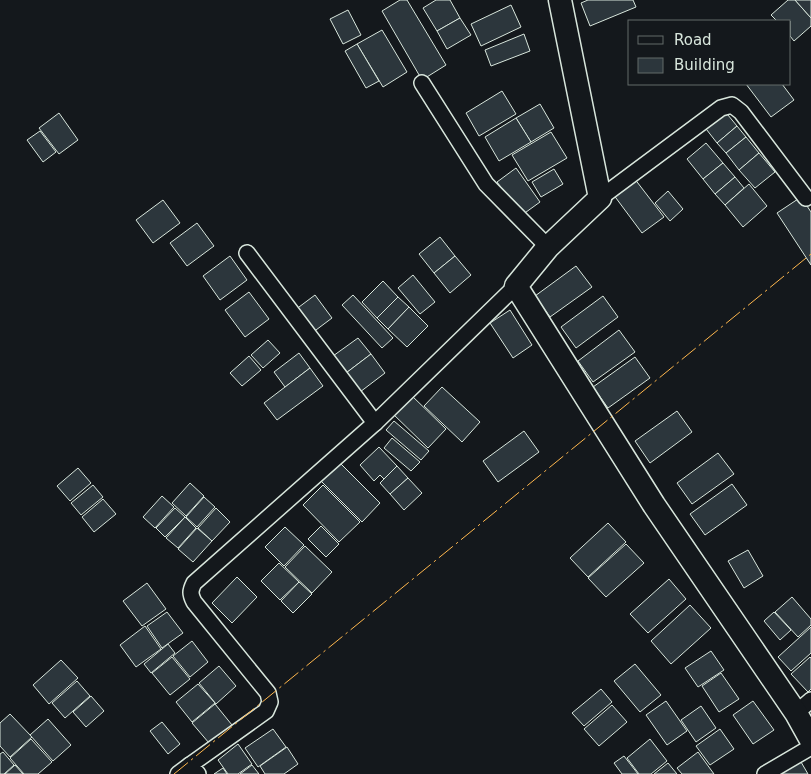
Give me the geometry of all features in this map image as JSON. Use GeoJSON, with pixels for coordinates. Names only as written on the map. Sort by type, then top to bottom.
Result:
{"type":"FeatureCollection","features":[{"type":"Feature","properties":{"kind":"street"},"geometry":{"type":"LineString","coordinates":[[560,0],[600,198]]}},
{"type":"Feature","properties":{"kind":"street"},"geometry":{"type":"LineString","coordinates":[[422,83],[486,184],[548,248]]}},
{"type":"Feature","properties":{"kind":"street"},"geometry":{"type":"LineString","coordinates":[[178,774],[194,769],[266,711],[270,702],[268,693],[194,602],[191,590],[194,583],[375,423],[516,286],[548,248],[600,198],[722,108],[732,105],[741,112],[806,198]]}},
{"type":"Feature","properties":{"kind":"street"},"geometry":{"type":"LineString","coordinates":[[247,253],[375,423]]}},
{"type":"Feature","properties":{"kind":"street"},"geometry":{"type":"LineString","coordinates":[[516,286],[654,505],[803,706],[811,740]]}},
{"type":"Feature","properties":{"kind":"street"},"geometry":{"type":"LineString","coordinates":[[765,774],[811,747]]}},
{"type":"Feature","properties":{"kind":"building"},"geometry":{"type":"Polygon","coordinates":[[[400,0],[407,0],[446,65],[422,80],[382,11],[400,0]]]}},
{"type":"Feature","properties":{"kind":"building"},"geometry":{"type":"Polygon","coordinates":[[[436,0],[450,0],[460,18],[437,31],[423,8],[436,0]]]}},
{"type":"Feature","properties":{"kind":"building"},"geometry":{"type":"Polygon","coordinates":[[[588,0],[633,0],[636,7],[590,26],[581,3],[588,0]]]}},
{"type":"Feature","properties":{"kind":"building"},"geometry":{"type":"Polygon","coordinates":[[[788,0],[795,0],[811,18],[811,26],[794,41],[791,37],[791,20],[776,20],[771,15],[788,0]]]}},
{"type":"Feature","properties":{"kind":"building"},"geometry":{"type":"Polygon","coordinates":[[[795,0],[811,0],[811,18],[795,0]]]}},
{"type":"Feature","properties":{"kind":"building"},"geometry":{"type":"Polygon","coordinates":[[[511,5],[521,27],[481,46],[471,24],[511,5]]]}},
{"type":"Feature","properties":{"kind":"building"},"geometry":{"type":"Polygon","coordinates":[[[348,10],[361,35],[343,44],[330,19],[348,10]]]}},
{"type":"Feature","properties":{"kind":"building"},"geometry":{"type":"Polygon","coordinates":[[[460,18],[471,35],[447,49],[437,31],[460,18]]]}},
{"type":"Feature","properties":{"kind":"building"},"geometry":{"type":"Polygon","coordinates":[[[382,30],[407,72],[383,87],[357,44],[382,30]]]}},
{"type":"Feature","properties":{"kind":"building"},"geometry":{"type":"Polygon","coordinates":[[[524,34],[530,51],[491,66],[485,50],[524,34]]]}},
{"type":"Feature","properties":{"kind":"building"},"geometry":{"type":"Polygon","coordinates":[[[357,44],[379,81],[366,88],[345,51],[357,44]]]}},
{"type":"Feature","properties":{"kind":"building"},"geometry":{"type":"Polygon","coordinates":[[[747,85],[783,85],[794,100],[771,117],[747,85]]]}},
{"type":"Feature","properties":{"kind":"building"},"geometry":{"type":"Polygon","coordinates":[[[502,91],[516,114],[479,136],[466,113],[502,91]]]}},
{"type":"Feature","properties":{"kind":"building"},"geometry":{"type":"Polygon","coordinates":[[[540,104],[554,128],[531,142],[516,118],[540,104]]]}},
{"type":"Feature","properties":{"kind":"building"},"geometry":{"type":"Polygon","coordinates":[[[723,109],[737,126],[717,143],[703,125],[723,109]]]}},
{"type":"Feature","properties":{"kind":"building"},"geometry":{"type":"Polygon","coordinates":[[[59,113],[78,140],[59,154],[39,128],[59,113]]]}},
{"type":"Feature","properties":{"kind":"building"},"geometry":{"type":"Polygon","coordinates":[[[516,118],[531,142],[499,161],[485,137],[516,118]]]}},
{"type":"Feature","properties":{"kind":"building"},"geometry":{"type":"Polygon","coordinates":[[[737,126],[746,137],[726,153],[717,143],[737,126]]]}},
{"type":"Feature","properties":{"kind":"building"},"geometry":{"type":"Polygon","coordinates":[[[40,131],[56,152],[43,162],[27,140],[40,131]]]}},
{"type":"Feature","properties":{"kind":"building"},"geometry":{"type":"Polygon","coordinates":[[[551,132],[567,158],[528,181],[512,155],[551,132]]]}},
{"type":"Feature","properties":{"kind":"building"},"geometry":{"type":"Polygon","coordinates":[[[746,137],[759,153],[739,170],[726,153],[746,137]]]}},
{"type":"Feature","properties":{"kind":"building"},"geometry":{"type":"Polygon","coordinates":[[[706,143],[723,163],[703,179],[687,159],[706,143]]]}},
{"type":"Feature","properties":{"kind":"building"},"geometry":{"type":"Polygon","coordinates":[[[759,153],[775,172],[755,188],[739,170],[759,153]]]}},
{"type":"Feature","properties":{"kind":"building"},"geometry":{"type":"Polygon","coordinates":[[[723,163],[735,177],[715,194],[703,179],[723,163]]]}},
{"type":"Feature","properties":{"kind":"building"},"geometry":{"type":"Polygon","coordinates":[[[516,168],[540,202],[522,215],[497,182],[516,168]]]}},
{"type":"Feature","properties":{"kind":"building"},"geometry":{"type":"Polygon","coordinates":[[[554,169],[563,184],[541,197],[532,182],[554,169]]]}},
{"type":"Feature","properties":{"kind":"building"},"geometry":{"type":"Polygon","coordinates":[[[735,177],[744,188],[725,205],[715,194],[735,177]]]}},
{"type":"Feature","properties":{"kind":"building"},"geometry":{"type":"Polygon","coordinates":[[[634,178],[664,217],[642,233],[613,194],[634,178]]]}},
{"type":"Feature","properties":{"kind":"building"},"geometry":{"type":"Polygon","coordinates":[[[749,184],[767,206],[743,227],[725,205],[749,184]]]}},
{"type":"Feature","properties":{"kind":"building"},"geometry":{"type":"Polygon","coordinates":[[[668,191],[683,209],[670,221],[655,203],[668,191]]]}},
{"type":"Feature","properties":{"kind":"building"},"geometry":{"type":"Polygon","coordinates":[[[801,197],[811,212],[811,265],[777,213],[801,197]]]}},
{"type":"Feature","properties":{"kind":"building"},"geometry":{"type":"Polygon","coordinates":[[[163,200],[180,223],[153,243],[136,220],[163,200]]]}},
{"type":"Feature","properties":{"kind":"building"},"geometry":{"type":"Polygon","coordinates":[[[197,223],[214,246],[187,266],[170,243],[197,223]]]}},
{"type":"Feature","properties":{"kind":"building"},"geometry":{"type":"Polygon","coordinates":[[[440,237],[455,256],[434,273],[419,254],[440,237]]]}},
{"type":"Feature","properties":{"kind":"building"},"geometry":{"type":"Polygon","coordinates":[[[230,256],[247,280],[220,300],[203,276],[230,256]]]}},
{"type":"Feature","properties":{"kind":"building"},"geometry":{"type":"Polygon","coordinates":[[[455,256],[471,275],[450,293],[434,273],[455,256]]]}},
{"type":"Feature","properties":{"kind":"building"},"geometry":{"type":"Polygon","coordinates":[[[576,266],[592,287],[550,317],[535,296],[576,266]]]}},
{"type":"Feature","properties":{"kind":"building"},"geometry":{"type":"Polygon","coordinates":[[[413,275],[435,302],[420,314],[398,288],[413,275]]]}},
{"type":"Feature","properties":{"kind":"building"},"geometry":{"type":"Polygon","coordinates":[[[383,281],[398,297],[377,318],[362,302],[383,281]]]}},
{"type":"Feature","properties":{"kind":"building"},"geometry":{"type":"Polygon","coordinates":[[[249,292],[269,319],[245,337],[225,310],[249,292]]]}},
{"type":"Feature","properties":{"kind":"building"},"geometry":{"type":"Polygon","coordinates":[[[315,295],[332,318],[312,333],[295,310],[315,295]]]}},
{"type":"Feature","properties":{"kind":"building"},"geometry":{"type":"Polygon","coordinates":[[[353,295],[393,338],[382,348],[342,305],[353,295]]]}},
{"type":"Feature","properties":{"kind":"building"},"geometry":{"type":"Polygon","coordinates":[[[603,296],[618,317],[576,348],[561,327],[603,296]]]}},
{"type":"Feature","properties":{"kind":"building"},"geometry":{"type":"Polygon","coordinates":[[[398,297],[409,307],[388,329],[377,318],[398,297]]]}},
{"type":"Feature","properties":{"kind":"building"},"geometry":{"type":"Polygon","coordinates":[[[409,307],[428,326],[407,347],[388,329],[409,307]]]}},
{"type":"Feature","properties":{"kind":"building"},"geometry":{"type":"Polygon","coordinates":[[[510,310],[532,345],[513,358],[490,323],[510,310]]]}},
{"type":"Feature","properties":{"kind":"building"},"geometry":{"type":"Polygon","coordinates":[[[619,330],[635,352],[593,382],[578,361],[619,330]]]}},
{"type":"Feature","properties":{"kind":"building"},"geometry":{"type":"Polygon","coordinates":[[[358,338],[371,354],[346,373],[333,356],[358,338]]]}},
{"type":"Feature","properties":{"kind":"building"},"geometry":{"type":"Polygon","coordinates":[[[268,340],[280,353],[263,368],[251,355],[268,340]]]}},
{"type":"Feature","properties":{"kind":"building"},"geometry":{"type":"Polygon","coordinates":[[[299,353],[310,368],[285,387],[274,372],[299,353]]]}},
{"type":"Feature","properties":{"kind":"building"},"geometry":{"type":"Polygon","coordinates":[[[371,354],[385,373],[360,392],[346,373],[371,354]]]}},
{"type":"Feature","properties":{"kind":"building"},"geometry":{"type":"Polygon","coordinates":[[[249,356],[261,370],[242,386],[230,373],[249,356]]]}},
{"type":"Feature","properties":{"kind":"building"},"geometry":{"type":"Polygon","coordinates":[[[635,357],[650,378],[608,408],[593,387],[635,357]]]}},
{"type":"Feature","properties":{"kind":"building"},"geometry":{"type":"Polygon","coordinates":[[[310,368],[323,386],[277,420],[264,403],[310,368]]]}},
{"type":"Feature","properties":{"kind":"building"},"geometry":{"type":"Polygon","coordinates":[[[442,387],[480,422],[462,442],[424,406],[442,387]]]}},
{"type":"Feature","properties":{"kind":"building"},"geometry":{"type":"Polygon","coordinates":[[[409,393],[446,429],[428,448],[391,412],[409,393]]]}},
{"type":"Feature","properties":{"kind":"building"},"geometry":{"type":"Polygon","coordinates":[[[677,411],[692,432],[650,463],[635,441],[677,411]]]}},
{"type":"Feature","properties":{"kind":"building"},"geometry":{"type":"Polygon","coordinates":[[[394,421],[429,451],[421,460],[386,430],[394,421]]]}},
{"type":"Feature","properties":{"kind":"building"},"geometry":{"type":"Polygon","coordinates":[[[524,431],[539,452],[498,482],[483,461],[524,431]]]}},
{"type":"Feature","properties":{"kind":"building"},"geometry":{"type":"Polygon","coordinates":[[[392,438],[420,462],[411,471],[384,448],[392,438]]]}},
{"type":"Feature","properties":{"kind":"building"},"geometry":{"type":"Polygon","coordinates":[[[379,447],[397,466],[384,479],[380,475],[374,481],[360,465],[379,447]]]}},
{"type":"Feature","properties":{"kind":"building"},"geometry":{"type":"Polygon","coordinates":[[[718,453],[734,474],[692,504],[677,483],[718,453]]]}},
{"type":"Feature","properties":{"kind":"building"},"geometry":{"type":"Polygon","coordinates":[[[338,461],[380,503],[362,522],[320,480],[338,461]]]}},
{"type":"Feature","properties":{"kind":"building"},"geometry":{"type":"Polygon","coordinates":[[[397,466],[408,478],[390,494],[380,483],[397,466]]]}},
{"type":"Feature","properties":{"kind":"building"},"geometry":{"type":"Polygon","coordinates":[[[78,468],[91,483],[70,501],[57,486],[78,468]]]}},
{"type":"Feature","properties":{"kind":"building"},"geometry":{"type":"Polygon","coordinates":[[[408,478],[422,493],[404,510],[390,494],[408,478]]]}},
{"type":"Feature","properties":{"kind":"building"},"geometry":{"type":"Polygon","coordinates":[[[190,483],[204,496],[186,516],[172,503],[190,483]]]}},
{"type":"Feature","properties":{"kind":"building"},"geometry":{"type":"Polygon","coordinates":[[[732,484],[747,505],[705,535],[690,514],[732,484]]]}},
{"type":"Feature","properties":{"kind":"building"},"geometry":{"type":"Polygon","coordinates":[[[93,485],[103,497],[81,515],[71,503],[93,485]]]}},
{"type":"Feature","properties":{"kind":"building"},"geometry":{"type":"Polygon","coordinates":[[[323,485],[360,522],[339,542],[303,505],[323,485]]]}},
{"type":"Feature","properties":{"kind":"building"},"geometry":{"type":"Polygon","coordinates":[[[162,496],[174,507],[155,528],[143,517],[162,496]]]}},
{"type":"Feature","properties":{"kind":"building"},"geometry":{"type":"Polygon","coordinates":[[[204,497],[215,507],[197,527],[186,517],[204,497]]]}},
{"type":"Feature","properties":{"kind":"building"},"geometry":{"type":"Polygon","coordinates":[[[103,499],[116,514],[94,532],[82,517],[103,499]]]}},
{"type":"Feature","properties":{"kind":"building"},"geometry":{"type":"Polygon","coordinates":[[[175,508],[185,517],[165,537],[156,528],[175,508]]]}},
{"type":"Feature","properties":{"kind":"building"},"geometry":{"type":"Polygon","coordinates":[[[216,508],[230,522],[212,541],[198,528],[216,508]]]}},
{"type":"Feature","properties":{"kind":"building"},"geometry":{"type":"Polygon","coordinates":[[[185,517],[196,528],[178,548],[166,538],[185,517]]]}},
{"type":"Feature","properties":{"kind":"building"},"geometry":{"type":"Polygon","coordinates":[[[608,523],[626,542],[588,577],[570,558],[608,523]]]}},
{"type":"Feature","properties":{"kind":"building"},"geometry":{"type":"Polygon","coordinates":[[[321,526],[339,544],[326,557],[308,539],[321,526]]]}},
{"type":"Feature","properties":{"kind":"building"},"geometry":{"type":"Polygon","coordinates":[[[285,527],[304,545],[284,566],[265,547],[285,527]]]}},
{"type":"Feature","properties":{"kind":"building"},"geometry":{"type":"Polygon","coordinates":[[[197,528],[212,541],[193,562],[178,549],[197,528]]]}},
{"type":"Feature","properties":{"kind":"building"},"geometry":{"type":"Polygon","coordinates":[[[626,544],[644,563],[606,597],[588,578],[626,544]]]}},
{"type":"Feature","properties":{"kind":"building"},"geometry":{"type":"Polygon","coordinates":[[[305,546],[332,572],[312,593],[285,567],[305,546]]]}},
{"type":"Feature","properties":{"kind":"building"},"geometry":{"type":"Polygon","coordinates":[[[748,550],[763,576],[744,588],[728,561],[748,550]]]}},
{"type":"Feature","properties":{"kind":"building"},"geometry":{"type":"Polygon","coordinates":[[[279,563],[299,582],[280,600],[261,581],[279,563]]]}},
{"type":"Feature","properties":{"kind":"building"},"geometry":{"type":"Polygon","coordinates":[[[237,577],[257,597],[232,623],[212,603],[237,577]]]}},
{"type":"Feature","properties":{"kind":"building"},"geometry":{"type":"Polygon","coordinates":[[[669,579],[686,599],[648,633],[630,614],[669,579]]]}},
{"type":"Feature","properties":{"kind":"building"},"geometry":{"type":"Polygon","coordinates":[[[299,582],[312,594],[293,613],[281,601],[299,582]]]}},
{"type":"Feature","properties":{"kind":"building"},"geometry":{"type":"Polygon","coordinates":[[[147,583],[166,609],[142,626],[123,601],[147,583]]]}},
{"type":"Feature","properties":{"kind":"building"},"geometry":{"type":"Polygon","coordinates":[[[792,597],[811,619],[811,625],[798,637],[775,612],[792,597]]]}},
{"type":"Feature","properties":{"kind":"building"},"geometry":{"type":"Polygon","coordinates":[[[690,605],[711,628],[671,664],[651,641],[690,605]]]}},
{"type":"Feature","properties":{"kind":"building"},"geometry":{"type":"Polygon","coordinates":[[[167,612],[183,633],[162,648],[147,626],[167,612]]]}},
{"type":"Feature","properties":{"kind":"building"},"geometry":{"type":"Polygon","coordinates":[[[774,612],[791,630],[780,640],[764,621],[774,612]]]}},
{"type":"Feature","properties":{"kind":"building"},"geometry":{"type":"Polygon","coordinates":[[[145,626],[161,649],[136,667],[120,645],[145,626]]]}},
{"type":"Feature","properties":{"kind":"building"},"geometry":{"type":"Polygon","coordinates":[[[811,627],[811,653],[791,671],[778,657],[811,627]]]}},
{"type":"Feature","properties":{"kind":"building"},"geometry":{"type":"Polygon","coordinates":[[[192,641],[208,662],[190,677],[173,656],[192,641]]]}},
{"type":"Feature","properties":{"kind":"building"},"geometry":{"type":"Polygon","coordinates":[[[168,644],[175,653],[151,673],[144,664],[168,644]]]}},
{"type":"Feature","properties":{"kind":"building"},"geometry":{"type":"Polygon","coordinates":[[[711,651],[724,670],[698,687],[685,668],[711,651]]]}},
{"type":"Feature","properties":{"kind":"building"},"geometry":{"type":"Polygon","coordinates":[[[172,657],[190,679],[170,695],[152,673],[172,657]]]}},
{"type":"Feature","properties":{"kind":"building"},"geometry":{"type":"Polygon","coordinates":[[[810,657],[811,689],[808,692],[791,674],[810,657]]]}},
{"type":"Feature","properties":{"kind":"building"},"geometry":{"type":"Polygon","coordinates":[[[61,660],[78,678],[49,704],[33,685],[61,660]]]}},
{"type":"Feature","properties":{"kind":"building"},"geometry":{"type":"Polygon","coordinates":[[[635,664],[661,695],[640,712],[614,681],[635,664]]]}},
{"type":"Feature","properties":{"kind":"building"},"geometry":{"type":"Polygon","coordinates":[[[219,666],[236,686],[216,704],[199,683],[219,666]]]}},
{"type":"Feature","properties":{"kind":"building"},"geometry":{"type":"Polygon","coordinates":[[[721,673],[739,699],[719,712],[702,686],[721,673]]]}},
{"type":"Feature","properties":{"kind":"building"},"geometry":{"type":"Polygon","coordinates":[[[77,681],[90,696],[65,718],[52,703],[77,681]]]}},
{"type":"Feature","properties":{"kind":"building"},"geometry":{"type":"Polygon","coordinates":[[[198,684],[215,703],[192,722],[176,702],[198,684]]]}},
{"type":"Feature","properties":{"kind":"building"},"geometry":{"type":"Polygon","coordinates":[[[601,689],[612,702],[584,726],[572,713],[601,689]]]}},
{"type":"Feature","properties":{"kind":"building"},"geometry":{"type":"Polygon","coordinates":[[[91,696],[104,711],[86,727],[73,712],[91,696]]]}},
{"type":"Feature","properties":{"kind":"building"},"geometry":{"type":"Polygon","coordinates":[[[666,701],[687,731],[667,745],[646,715],[666,701]]]}},
{"type":"Feature","properties":{"kind":"building"},"geometry":{"type":"Polygon","coordinates":[[[753,701],[774,730],[753,744],[733,715],[753,701]]]}},
{"type":"Feature","properties":{"kind":"building"},"geometry":{"type":"Polygon","coordinates":[[[215,704],[232,725],[209,743],[192,723],[215,704]]]}},
{"type":"Feature","properties":{"kind":"building"},"geometry":{"type":"Polygon","coordinates":[[[612,705],[627,722],[599,746],[584,729],[612,705]]]}},
{"type":"Feature","properties":{"kind":"building"},"geometry":{"type":"Polygon","coordinates":[[[701,706],[716,728],[696,742],[681,720],[701,706]]]}},
{"type":"Feature","properties":{"kind":"building"},"geometry":{"type":"Polygon","coordinates":[[[10,714],[32,737],[10,757],[0,746],[0,723],[10,714]]]}},
{"type":"Feature","properties":{"kind":"building"},"geometry":{"type":"Polygon","coordinates":[[[48,719],[71,745],[53,761],[30,735],[48,719]]]}},
{"type":"Feature","properties":{"kind":"building"},"geometry":{"type":"Polygon","coordinates":[[[162,722],[180,744],[168,754],[150,731],[162,722]]]}},
{"type":"Feature","properties":{"kind":"building"},"geometry":{"type":"Polygon","coordinates":[[[273,729],[286,747],[258,767],[245,748],[273,729]]]}},
{"type":"Feature","properties":{"kind":"building"},"geometry":{"type":"Polygon","coordinates":[[[720,729],[734,749],[710,765],[696,746],[720,729]]]}},
{"type":"Feature","properties":{"kind":"building"},"geometry":{"type":"Polygon","coordinates":[[[31,739],[52,762],[38,774],[24,774],[10,758],[31,739]]]}},
{"type":"Feature","properties":{"kind":"building"},"geometry":{"type":"Polygon","coordinates":[[[650,739],[667,761],[651,774],[639,774],[627,758],[650,739]]]}},
{"type":"Feature","properties":{"kind":"building"},"geometry":{"type":"Polygon","coordinates":[[[238,744],[252,764],[238,774],[228,774],[218,760],[238,744]]]}},
{"type":"Feature","properties":{"kind":"building"},"geometry":{"type":"Polygon","coordinates":[[[287,747],[298,764],[284,774],[265,774],[260,766],[287,747]]]}},
{"type":"Feature","properties":{"kind":"building"},"geometry":{"type":"Polygon","coordinates":[[[3,752],[14,765],[4,774],[0,774],[0,754],[3,752]]]}},
{"type":"Feature","properties":{"kind":"building"},"geometry":{"type":"Polygon","coordinates":[[[698,752],[714,774],[682,774],[677,768],[698,752]]]}},
{"type":"Feature","properties":{"kind":"building"},"geometry":{"type":"Polygon","coordinates":[[[624,756],[638,774],[622,774],[614,763],[624,756]]]}},
{"type":"Feature","properties":{"kind":"building"},"geometry":{"type":"Polygon","coordinates":[[[801,762],[808,774],[780,774],[801,762]]]}},
{"type":"Feature","properties":{"kind":"building"},"geometry":{"type":"Polygon","coordinates":[[[668,763],[677,774],[654,774],[668,763]]]}},
{"type":"Feature","properties":{"kind":"building"},"geometry":{"type":"Polygon","coordinates":[[[15,765],[23,774],[5,774],[15,765]]]}},
{"type":"Feature","properties":{"kind":"building"},"geometry":{"type":"Polygon","coordinates":[[[252,765],[259,774],[240,774],[252,765]]]}},
{"type":"Feature","properties":{"kind":"building"},"geometry":{"type":"Polygon","coordinates":[[[223,768],[227,774],[214,774],[223,768]]]}},
{"type":"Feature","properties":{"kind":"power"},"geometry":{"type":"LineString","coordinates":[[174,774],[811,254]]}}]}
